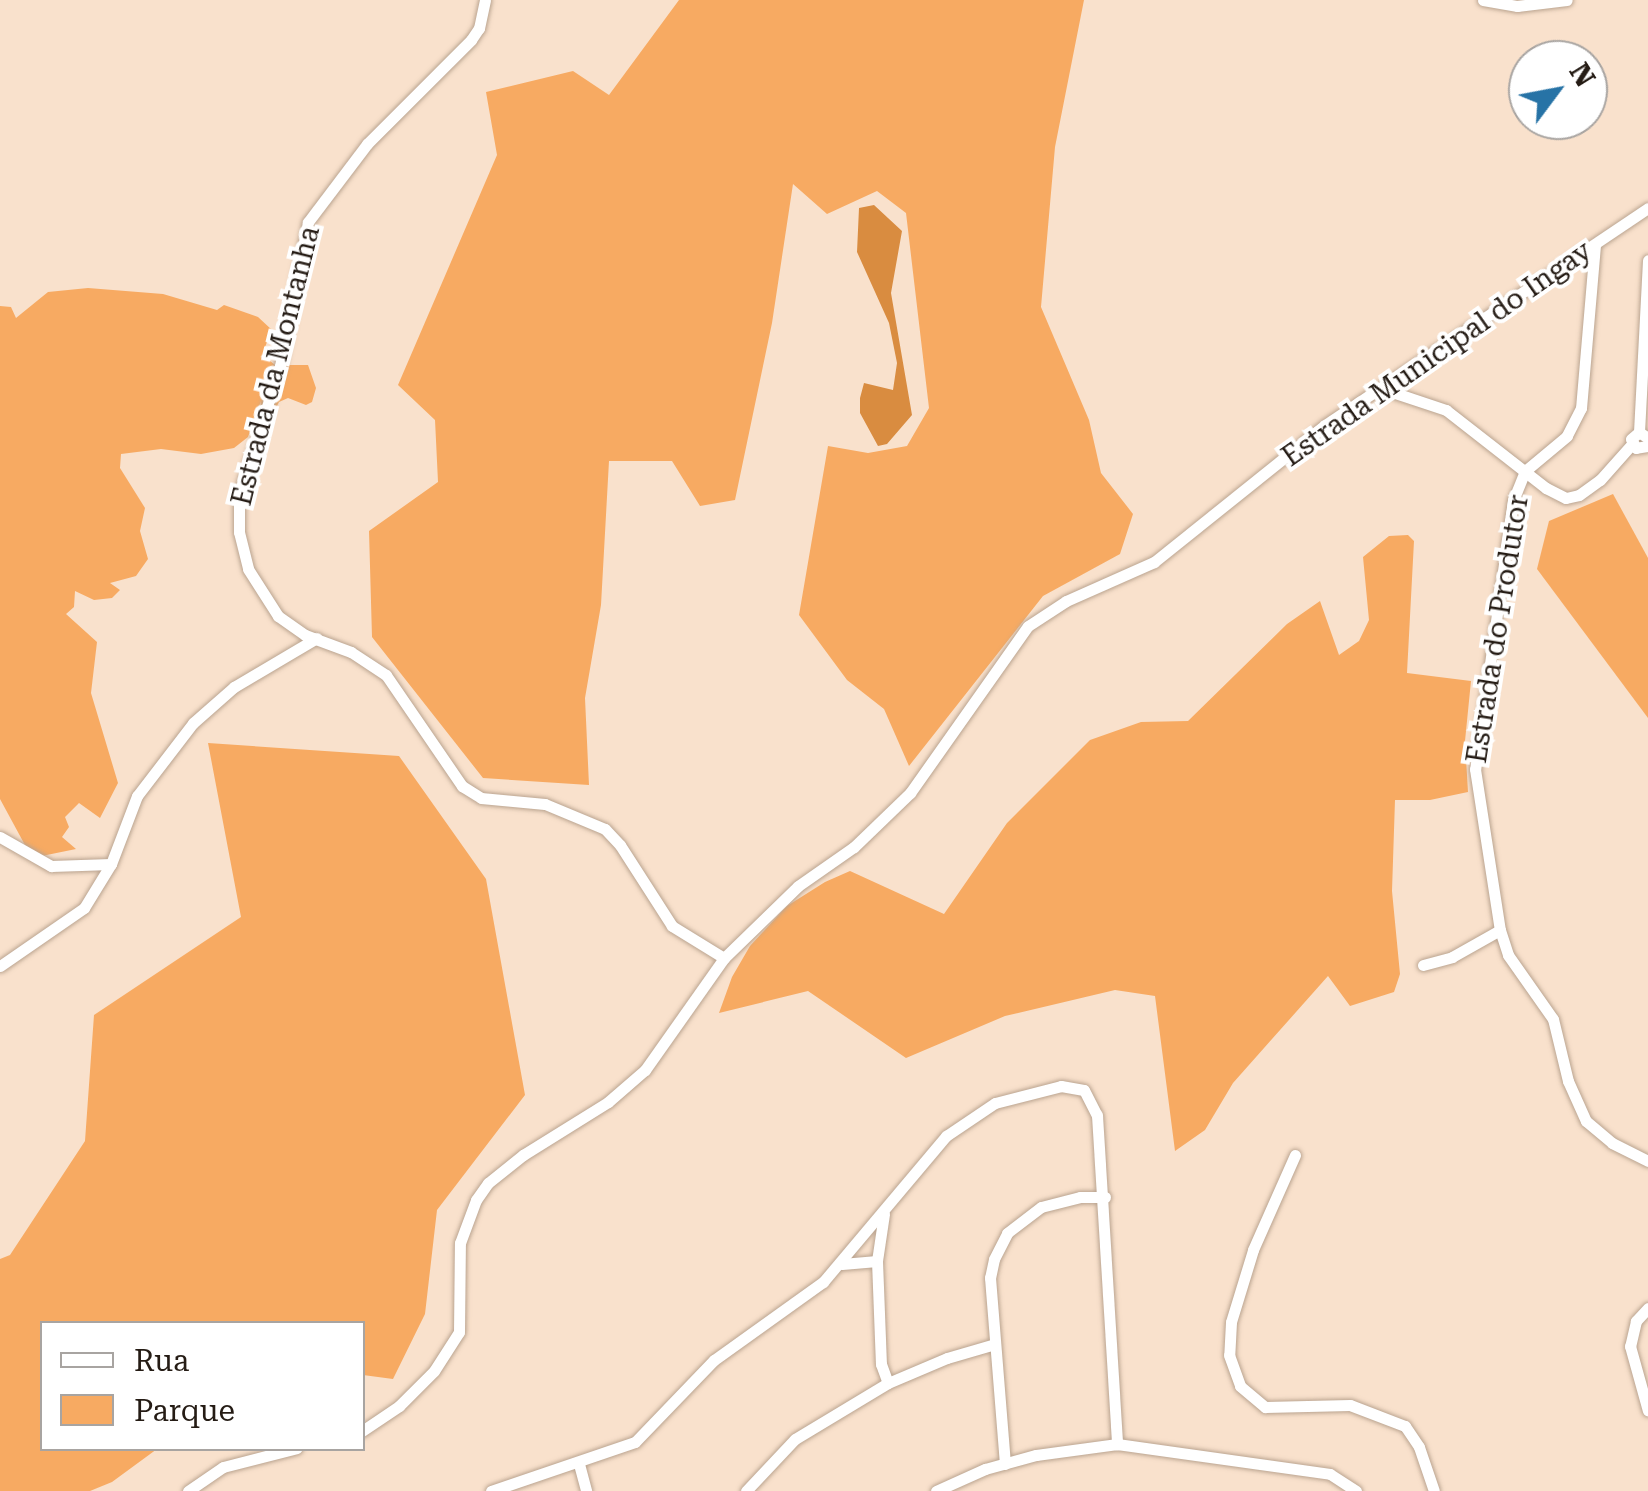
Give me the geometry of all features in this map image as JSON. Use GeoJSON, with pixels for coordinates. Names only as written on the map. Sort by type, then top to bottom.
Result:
{"type":"FeatureCollection","features":[{"type":"Feature","properties":{"kind":"street","name":"Estrada da Montanha"},"geometry":{"type":"LineString","coordinates":[[485,0],[479,28],[471,40],[367,144],[308,222],[280,366],[239,494],[238,532],[248,569],[270,605],[292,628],[351,652],[386,676],[452,774],[473,795],[491,801],[545,804],[604,828],[620,845],[672,926],[724,958]]}},
{"type":"Feature","properties":{"kind":"street"},"geometry":{"type":"LineString","coordinates":[[1483,0],[1517,6],[1567,0]]}},
{"type":"Feature","properties":{"kind":"street","name":"Estrada Municipal do Ingay"},"geometry":{"type":"LineString","coordinates":[[365,1429],[399,1406],[434,1371],[459,1332],[460,1243],[476,1200],[488,1183],[522,1155],[633,1083],[657,1056],[724,958],[786,897],[854,846],[910,792],[1028,626],[1066,601],[1154,562],[1325,425],[1648,208]]}},
{"type":"Feature","properties":{"kind":"street","name":"Estrada do Produtor"},"geometry":{"type":"LineString","coordinates":[[1594,245],[1581,408],[1567,436],[1526,470],[1513,500],[1475,749],[1476,788],[1500,930],[1518,976],[1553,1019],[1581,1112],[1601,1135],[1648,1161]]}},
{"type":"Feature","properties":{"kind":"street"},"geometry":{"type":"LineString","coordinates":[[1380,388],[1446,410],[1560,497],[1572,498],[1644,442],[1648,260]]}},
{"type":"Feature","properties":{"kind":"street"},"geometry":{"type":"LineString","coordinates":[[0,966],[78,915],[111,864],[137,796],[193,723],[234,688],[317,638]]}},
{"type":"Feature","properties":{"kind":"street"},"geometry":{"type":"LineString","coordinates":[[0,836],[51,866],[111,864]]}},
{"type":"Feature","properties":{"kind":"street"},"geometry":{"type":"LineString","coordinates":[[1424,965],[1452,957],[1500,930]]}},
{"type":"Feature","properties":{"kind":"street"},"geometry":{"type":"LineString","coordinates":[[490,1491],[635,1442],[651,1430],[714,1360],[786,1311],[840,1265],[946,1136],[966,1119],[994,1103],[1061,1086],[1084,1090],[1092,1100],[1105,1197],[1117,1444]]}},
{"type":"Feature","properties":{"kind":"street"},"geometry":{"type":"LineString","coordinates":[[1295,1154],[1253,1250],[1230,1322],[1229,1355],[1240,1386],[1265,1407],[1350,1406],[1405,1426],[1420,1447],[1434,1491]]}},
{"type":"Feature","properties":{"kind":"street"},"geometry":{"type":"LineString","coordinates":[[1005,1464],[990,1278],[994,1259],[1007,1233],[1041,1207],[1080,1197],[1105,1197]]}},
{"type":"Feature","properties":{"kind":"street"},"geometry":{"type":"LineString","coordinates":[[884,1212],[877,1261],[881,1364],[888,1383]]}},
{"type":"Feature","properties":{"kind":"street"},"geometry":{"type":"LineString","coordinates":[[864,1236],[880,1241]]}},
{"type":"Feature","properties":{"kind":"street"},"geometry":{"type":"LineString","coordinates":[[840,1265],[877,1261]]}},
{"type":"Feature","properties":{"kind":"street"},"geometry":{"type":"LineString","coordinates":[[1648,1308],[1636,1321],[1630,1346],[1648,1411]]}},
{"type":"Feature","properties":{"kind":"street"},"geometry":{"type":"LineString","coordinates":[[746,1491],[795,1439],[888,1383],[947,1358],[995,1344]]}},
{"type":"Feature","properties":{"kind":"street"},"geometry":{"type":"LineString","coordinates":[[936,1491],[1036,1455],[1117,1444],[1330,1474],[1355,1489]]}},
{"type":"Feature","properties":{"kind":"street"},"geometry":{"type":"LineString","coordinates":[[188,1491],[223,1466],[285,1451]]}},
{"type":"Feature","properties":{"kind":"street"},"geometry":{"type":"LineString","coordinates":[[579,1464],[586,1491]]}},
{"type":"Feature","properties":{"kind":"green space"},"geometry":{"type":"Polygon","coordinates":[[[679,0],[1084,0],[1055,147],[1041,307],[1089,420],[1101,473],[1133,514],[1120,554],[1043,596],[909,766],[884,709],[847,680],[799,615],[828,446],[868,453],[907,446],[929,408],[906,213],[877,191],[827,214],[793,184],[772,323],[735,500],[700,506],[672,461],[609,461],[601,605],[585,698],[589,785],[483,778],[372,637],[369,531],[438,482],[435,420],[398,385],[497,155],[486,92],[573,71],[609,95],[679,0]]]}},
{"type":"Feature","properties":{"kind":"green space"},"geometry":{"type":"Polygon","coordinates":[[[88,288],[163,294],[217,310],[224,305],[258,317],[272,330],[265,347],[269,360],[275,365],[308,365],[316,388],[312,402],[306,405],[288,398],[279,402],[252,456],[261,401],[248,437],[234,448],[201,454],[161,449],[121,454],[120,468],[145,508],[140,531],[148,559],[136,576],[110,583],[120,590],[112,598],[94,600],[75,591],[74,607],[66,614],[97,642],[91,693],[118,783],[100,818],[79,803],[65,817],[69,827],[62,837],[76,849],[32,858],[0,799],[0,306],[11,307],[16,318],[48,292],[88,288]]]}},
{"type":"Feature","properties":{"kind":"green space"},"geometry":{"type":"Polygon","coordinates":[[[1613,494],[1648,558],[1648,718],[1537,569],[1549,521],[1613,494]]]}},
{"type":"Feature","properties":{"kind":"green space"},"geometry":{"type":"Polygon","coordinates":[[[1408,535],[1414,541],[1407,673],[1471,681],[1465,741],[1468,792],[1430,800],[1395,800],[1392,891],[1400,974],[1394,992],[1350,1006],[1328,976],[1233,1083],[1205,1130],[1175,1151],[1155,996],[1115,990],[1005,1016],[906,1058],[808,991],[719,1013],[732,977],[750,946],[787,906],[825,882],[850,871],[944,914],[1007,823],[1090,740],[1141,722],[1188,721],[1287,624],[1320,601],[1339,655],[1359,641],[1369,620],[1363,557],[1389,536],[1408,535]]]}},
{"type":"Feature","properties":{"kind":"green space"},"geometry":{"type":"Polygon","coordinates":[[[208,743],[399,756],[486,879],[525,1095],[437,1210],[425,1314],[393,1379],[365,1375],[365,1321],[40,1321],[40,1451],[154,1451],[112,1482],[90,1491],[0,1491],[0,1259],[10,1255],[85,1141],[94,1015],[241,917],[208,743]]]}},
{"type":"Feature","properties":{"kind":"shaded area"},"geometry":{"type":"Polygon","coordinates":[[[874,205],[902,231],[891,293],[912,415],[887,444],[878,446],[860,413],[860,398],[864,383],[893,390],[897,363],[889,323],[857,252],[859,208],[874,205]]]}}]}
